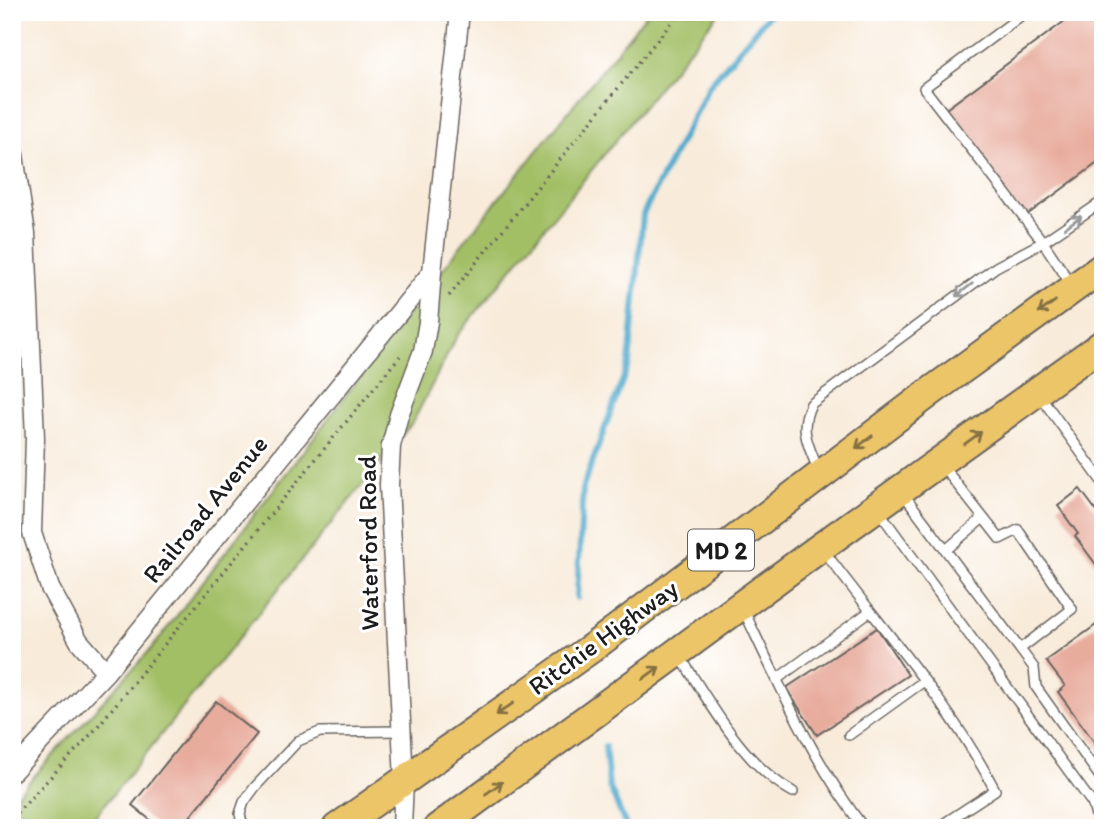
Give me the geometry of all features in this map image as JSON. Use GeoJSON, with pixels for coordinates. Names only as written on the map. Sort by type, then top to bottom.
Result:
{"type":"FeatureCollection","features":[{"type":"Feature","properties":{"kind":"main road","name":"Ritchie Highway"},"geometry":{"type":"LineString","coordinates":[[337,828],[593,647],[933,390],[1103,268]]}},
{"type":"Feature","properties":{"kind":"main road","name":"MD 2"},"geometry":{"type":"LineString","coordinates":[[438,828],[1103,344]]}},
{"type":"Feature","properties":{"kind":"street","name":"Waterford Road"},"geometry":{"type":"LineString","coordinates":[[402,828],[404,780],[389,485],[391,446],[399,415],[423,351],[428,322],[460,12]]}},
{"type":"Feature","properties":{"kind":"street"},"geometry":{"type":"LineString","coordinates":[[12,142],[27,247],[35,439],[32,533],[50,588],[79,640],[106,672]]}},
{"type":"Feature","properties":{"kind":"street","name":"Railroad Avenue"},"geometry":{"type":"LineString","coordinates":[[12,772],[106,672],[432,272]]}},
{"type":"Feature","properties":{"kind":"lane"},"geometry":{"type":"LineString","coordinates":[[1026,12],[924,88],[1044,243],[1074,288]]}},
{"type":"Feature","properties":{"kind":"lane"},"geometry":{"type":"LineString","coordinates":[[821,475],[804,432],[804,416],[811,404],[996,267],[1044,243],[1103,201]]}},
{"type":"Feature","properties":{"kind":"lane"},"geometry":{"type":"LineString","coordinates":[[1037,392],[1103,483]]}},
{"type":"Feature","properties":{"kind":"lane"},"geometry":{"type":"LineString","coordinates":[[940,463],[1000,539],[1018,530],[1072,609],[1020,649]]}},
{"type":"Feature","properties":{"kind":"lane"},"geometry":{"type":"LineString","coordinates":[[901,491],[1034,668],[1036,687],[1103,781]]}},
{"type":"Feature","properties":{"kind":"lane"},"geometry":{"type":"LineString","coordinates":[[877,509],[1092,803],[1100,828]]}},
{"type":"Feature","properties":{"kind":"lane"},"geometry":{"type":"LineString","coordinates":[[946,550],[983,518]]}},
{"type":"Feature","properties":{"kind":"lane"},"geometry":{"type":"LineString","coordinates":[[821,547],[924,681],[984,768],[995,790],[937,828]]}},
{"type":"Feature","properties":{"kind":"lane"},"geometry":{"type":"LineString","coordinates":[[742,607],[798,723],[864,828]]}},
{"type":"Feature","properties":{"kind":"lane"},"geometry":{"type":"LineString","coordinates":[[776,679],[869,612]]}},
{"type":"Feature","properties":{"kind":"lane"},"geometry":{"type":"LineString","coordinates":[[678,653],[735,740],[779,784],[793,792]]}},
{"type":"Feature","properties":{"kind":"lane"},"geometry":{"type":"LineString","coordinates":[[849,735],[924,681]]}},
{"type":"Feature","properties":{"kind":"lane"},"geometry":{"type":"LineString","coordinates":[[243,828],[240,814],[244,802],[298,741],[320,732],[402,731]]}},
{"type":"Feature","properties":{"kind":"path"},"geometry":{"type":"LineString","coordinates":[[428,322],[680,12]]}},
{"type":"Feature","properties":{"kind":"path"},"geometry":{"type":"LineString","coordinates":[[12,818],[110,713],[402,354]]}},
{"type":"Feature","properties":{"kind":"green space"},"geometry":{"type":"Polygon","coordinates":[[[648,12],[720,12],[457,336],[413,422],[86,828],[12,828],[12,800],[152,648],[466,239],[648,12]]]}},
{"type":"Feature","properties":{"kind":"building"},"geometry":{"type":"Polygon","coordinates":[[[1077,12],[1086,12],[1103,36],[1103,159],[1024,217],[942,112],[1077,12]]]}},
{"type":"Feature","properties":{"kind":"building"},"geometry":{"type":"Polygon","coordinates":[[[1080,489],[1101,517],[1103,516],[1103,574],[1075,536],[1078,534],[1058,506],[1080,489]]]}},
{"type":"Feature","properties":{"kind":"building"},"geometry":{"type":"Polygon","coordinates":[[[1103,620],[1103,754],[1058,692],[1065,686],[1046,661],[1103,620]]]}},
{"type":"Feature","properties":{"kind":"building"},"geometry":{"type":"Polygon","coordinates":[[[877,628],[908,675],[817,735],[786,688],[877,628]]]}},
{"type":"Feature","properties":{"kind":"building"},"geometry":{"type":"Polygon","coordinates":[[[216,701],[257,734],[181,828],[160,828],[132,805],[216,701]]]}},
{"type":"Feature","properties":{"kind":"waterway"},"geometry":{"type":"LineString","coordinates":[[577,598],[583,487],[629,363],[643,214],[709,86],[771,12]]}},
{"type":"Feature","properties":{"kind":"waterway"},"geometry":{"type":"LineString","coordinates":[[605,746],[609,786],[627,828]]}}]}
